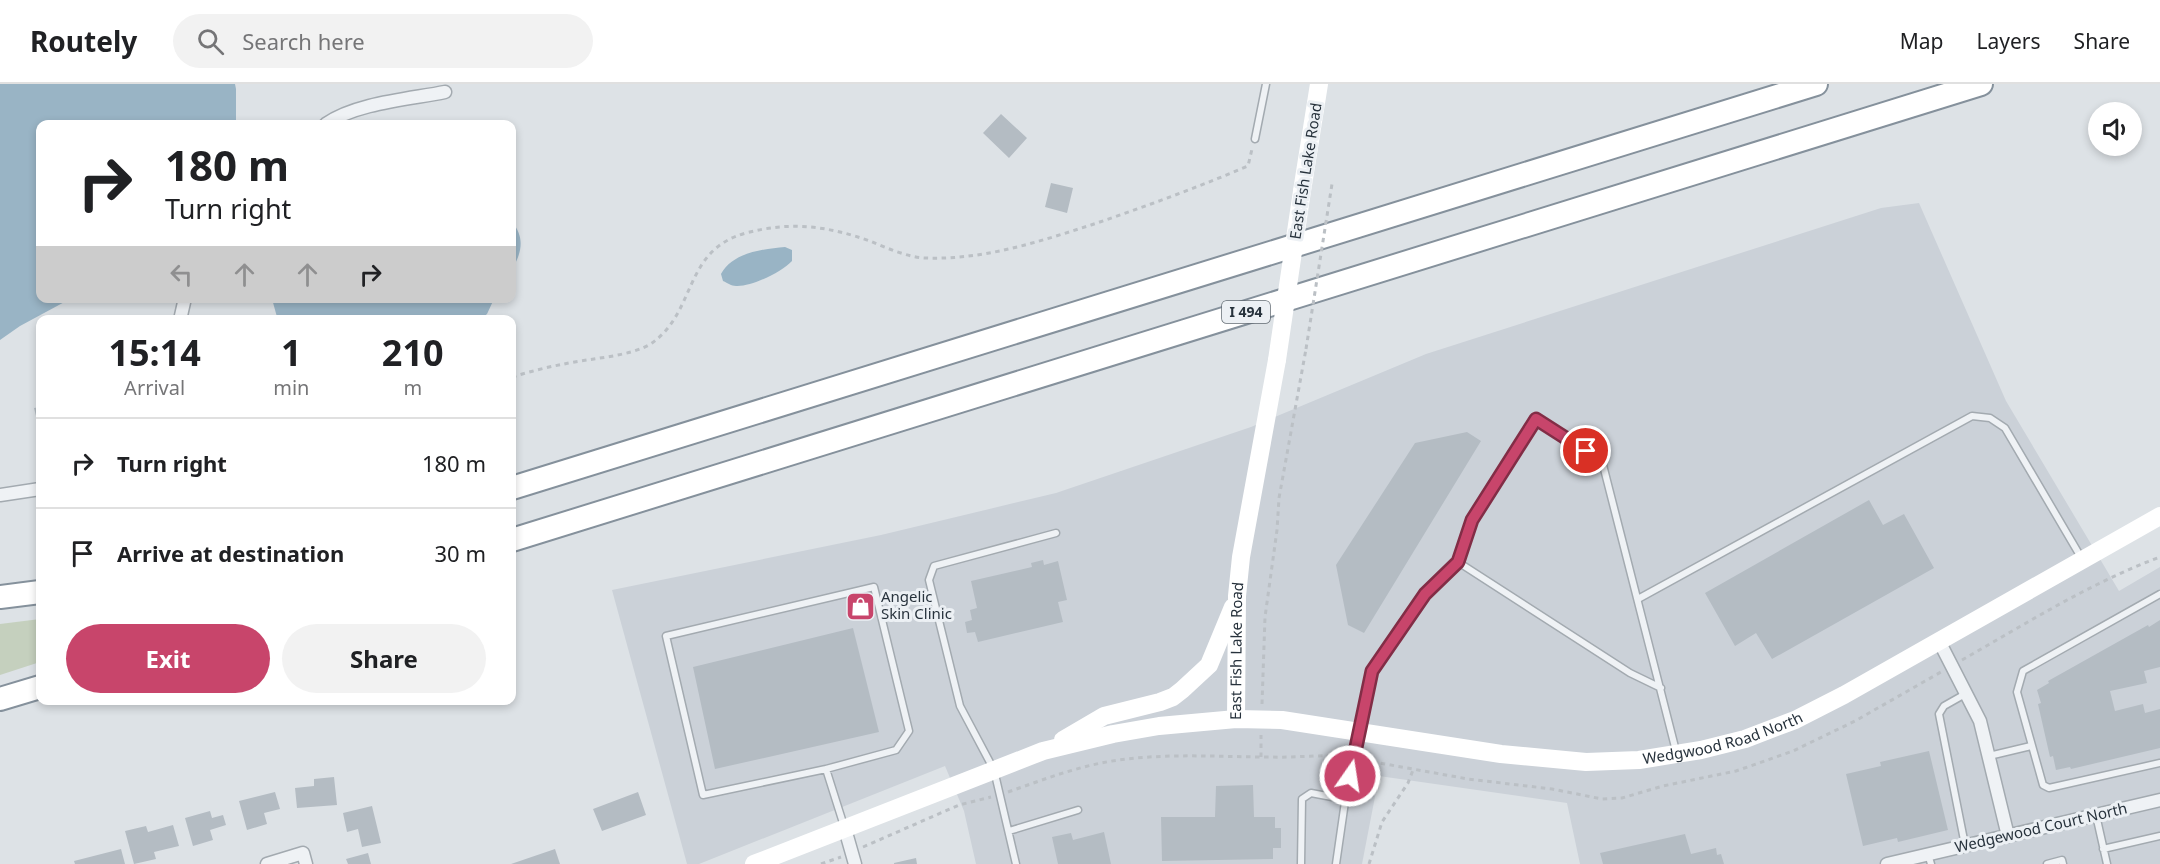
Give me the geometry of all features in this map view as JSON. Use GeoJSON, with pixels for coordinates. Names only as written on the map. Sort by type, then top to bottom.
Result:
{"type":"FeatureCollection","features":[{"type":"Feature","properties":{"kind":"highway"},"geometry":{"type":"LineString","coordinates":[[516,487],[1816,84]]}},
{"type":"Feature","properties":{"kind":"highway","name":"I 494"},"geometry":{"type":"LineString","coordinates":[[516,539],[1981,84]]}},
{"type":"Feature","properties":{"kind":"highway"},"geometry":{"type":"LineString","coordinates":[[0,597],[36,592]]}},
{"type":"Feature","properties":{"kind":"highway"},"geometry":{"type":"LineString","coordinates":[[0,699],[36,688]]}},
{"type":"Feature","properties":{"kind":"street","name":"East Fish Lake Road"},"geometry":{"type":"LineString","coordinates":[[754,864],[1043,751],[1134,730],[1236,719],[1237,596],[1241,558],[1277,360],[1319,84]]}},
{"type":"Feature","properties":{"kind":"street"},"geometry":{"type":"LineString","coordinates":[[332,120],[367,108],[445,92]]}},
{"type":"Feature","properties":{"kind":"street"},"geometry":{"type":"LineString","coordinates":[[0,495],[36,490]]}},
{"type":"Feature","properties":{"kind":"street","name":"Wedgwood Road North"},"geometry":{"type":"LineString","coordinates":[[1236,719],[1308,723],[1542,760],[1586,762],[1639,760],[1677,755],[1745,738],[1796,720],[2160,516]]}},
{"type":"Feature","properties":{"kind":"street"},"geometry":{"type":"LineString","coordinates":[[1043,751],[1104,716],[1160,702],[1173,697],[1182,690],[1209,665],[1237,596]]}},
{"type":"Feature","properties":{"kind":"street"},"geometry":{"type":"LineString","coordinates":[[1939,641],[1980,721],[2008,836]]}},
{"type":"Feature","properties":{"kind":"street","name":"Wedgewood Court North"},"geometry":{"type":"LineString","coordinates":[[1887,864],[1929,859],[1966,846],[2160,800]]}},
{"type":"Feature","properties":{"kind":"street"},"geometry":{"type":"LineString","coordinates":[[845,829],[855,864]]}},
{"type":"Feature","properties":{"kind":"street"},"geometry":{"type":"LineString","coordinates":[[267,864],[303,853],[306,864]]}},
{"type":"Feature","properties":{"kind":"lane"},"geometry":{"type":"LineString","coordinates":[[1255,139],[1266,84]]}},
{"type":"Feature","properties":{"kind":"lane"},"geometry":{"type":"LineString","coordinates":[[1638,599],[1972,416],[1990,418],[2006,428],[2083,560]]}},
{"type":"Feature","properties":{"kind":"lane"},"geometry":{"type":"LineString","coordinates":[[1336,864],[1346,795],[1372,671],[1425,594],[1458,562],[1472,520],[1536,419],[1602,461],[1677,755]]}},
{"type":"Feature","properties":{"kind":"lane"},"geometry":{"type":"LineString","coordinates":[[1016,864],[994,770],[960,706],[929,580],[934,566],[1056,533]]}},
{"type":"Feature","properties":{"kind":"lane"},"geometry":{"type":"LineString","coordinates":[[1458,562],[1630,673],[1661,688]]}},
{"type":"Feature","properties":{"kind":"lane"},"geometry":{"type":"LineString","coordinates":[[874,587],[909,731],[896,750],[825,769],[703,795],[666,636],[874,587]]}},
{"type":"Feature","properties":{"kind":"lane"},"geometry":{"type":"LineString","coordinates":[[2160,594],[2023,671],[2017,692],[2043,785],[2049,788],[2160,763]]}},
{"type":"Feature","properties":{"kind":"lane"},"geometry":{"type":"LineString","coordinates":[[1966,693],[1944,706],[1939,714],[1966,846]]}},
{"type":"Feature","properties":{"kind":"lane"},"geometry":{"type":"LineString","coordinates":[[1989,756],[2031,746]]}},
{"type":"Feature","properties":{"kind":"lane"},"geometry":{"type":"LineString","coordinates":[[825,769],[845,829]]}},
{"type":"Feature","properties":{"kind":"lane"},"geometry":{"type":"LineString","coordinates":[[1301,864],[1302,799],[1311,793],[1332,797],[1346,795]]}},
{"type":"Feature","properties":{"kind":"lane"},"geometry":{"type":"LineString","coordinates":[[1009,831],[1078,810]]}},
{"type":"Feature","properties":{"kind":"lane"},"geometry":{"type":"LineString","coordinates":[[2096,815],[2106,864]]}},
{"type":"Feature","properties":{"kind":"lane"},"geometry":{"type":"LineString","coordinates":[[2103,849],[2160,836]]}},
{"type":"Feature","properties":{"kind":"lane"},"geometry":{"type":"LineString","coordinates":[[2047,864],[2062,860],[2063,864]]}},
{"type":"Feature","properties":{"kind":"path"},"geometry":{"type":"LineString","coordinates":[[516,376],[624,353],[650,344],[676,319],[704,259],[721,244],[745,233],[804,225],[845,232],[925,258],[964,256],[1029,245],[1162,201],[1248,166],[1255,139]]}},
{"type":"Feature","properties":{"kind":"path"},"geometry":{"type":"LineString","coordinates":[[1261,757],[1263,645],[1268,584],[1277,530],[1279,498],[1306,349],[1332,184]]}},
{"type":"Feature","properties":{"kind":"path"},"geometry":{"type":"LineString","coordinates":[[1369,864],[1382,822],[1408,783],[1413,770]]}},
{"type":"Feature","properties":{"kind":"shaded area"},"geometry":{"type":"Polygon","coordinates":[[[1919,203],[2006,401],[2119,591],[2160,567],[2160,864],[1580,864],[1567,803],[1379,776],[1362,864],[976,864],[964,811],[945,766],[699,864],[687,864],[612,590],[881,535],[1056,493],[1251,427],[1426,354],[1881,208],[1919,203]]]}},
{"type":"Feature","properties":{"kind":"green space"},"geometry":{"type":"Polygon","coordinates":[[[36,620],[36,663],[0,675],[0,624],[36,620]]]}},
{"type":"Feature","properties":{"kind":"water"},"geometry":{"type":"Polygon","coordinates":[[[0,84],[235,84],[236,120],[36,120],[36,303],[63,303],[36,315],[36,317],[0,340],[0,84]]]}},
{"type":"Feature","properties":{"kind":"water"},"geometry":{"type":"Polygon","coordinates":[[[516,228],[521,245],[516,261],[516,228]]]}},
{"type":"Feature","properties":{"kind":"water"},"geometry":{"type":"Polygon","coordinates":[[[785,247],[792,250],[792,261],[774,274],[742,286],[733,286],[723,281],[721,274],[732,261],[749,253],[785,247]]]}},
{"type":"Feature","properties":{"kind":"water"},"geometry":{"type":"Polygon","coordinates":[[[273,303],[492,303],[486,315],[276,315],[273,303]]]}},
{"type":"Feature","properties":{"kind":"building"},"geometry":{"type":"Polygon","coordinates":[[[1001,114],[1027,138],[1009,158],[983,133],[1001,114]]]}},
{"type":"Feature","properties":{"kind":"building"},"geometry":{"type":"Polygon","coordinates":[[[1051,183],[1073,188],[1067,213],[1045,207],[1051,183]]]}},
{"type":"Feature","properties":{"kind":"building"},"geometry":{"type":"Polygon","coordinates":[[[1467,432],[1481,441],[1364,633],[1348,625],[1336,565],[1415,443],[1467,432]]]}},
{"type":"Feature","properties":{"kind":"building"},"geometry":{"type":"Polygon","coordinates":[[[1869,500],[1883,525],[1904,514],[1934,568],[1772,659],[1756,633],[1735,646],[1705,593],[1869,500]]]}},
{"type":"Feature","properties":{"kind":"building"},"geometry":{"type":"Polygon","coordinates":[[[1043,560],[1044,565],[1058,561],[1067,600],[1058,602],[1063,622],[978,642],[975,632],[967,633],[965,622],[972,620],[970,610],[977,608],[971,581],[1032,567],[1031,563],[1043,560]]]}},
{"type":"Feature","properties":{"kind":"building"},"geometry":{"type":"Polygon","coordinates":[[[2160,620],[2160,667],[2144,671],[2147,683],[2110,691],[2115,711],[2143,704],[2145,713],[2160,709],[2160,748],[2071,769],[2070,767],[2056,770],[2053,756],[2050,757],[2037,690],[2049,683],[2048,681],[2160,620]]]}},
{"type":"Feature","properties":{"kind":"building"},"geometry":{"type":"Polygon","coordinates":[[[853,628],[879,732],[715,769],[693,667],[853,628]]]}},
{"type":"Feature","properties":{"kind":"building"},"geometry":{"type":"Polygon","coordinates":[[[1929,751],[1948,830],[1898,842],[1897,838],[1863,846],[1846,774],[1881,766],[1880,762],[1929,751]]]}},
{"type":"Feature","properties":{"kind":"building"},"geometry":{"type":"Polygon","coordinates":[[[334,777],[337,805],[297,808],[295,788],[314,786],[314,779],[334,777]]]}},
{"type":"Feature","properties":{"kind":"building"},"geometry":{"type":"Polygon","coordinates":[[[1253,785],[1254,817],[1275,817],[1275,828],[1281,828],[1281,848],[1273,848],[1273,859],[1162,861],[1161,817],[1215,817],[1216,786],[1253,785]]]}},
{"type":"Feature","properties":{"kind":"building"},"geometry":{"type":"Polygon","coordinates":[[[275,792],[280,809],[264,813],[267,824],[247,830],[239,801],[275,792]]]}},
{"type":"Feature","properties":{"kind":"building"},"geometry":{"type":"Polygon","coordinates":[[[638,792],[646,815],[602,831],[593,809],[638,792]]]}},
{"type":"Feature","properties":{"kind":"building"},"geometry":{"type":"Polygon","coordinates":[[[372,806],[381,843],[362,847],[358,829],[347,832],[343,813],[372,806]]]}},
{"type":"Feature","properties":{"kind":"building"},"geometry":{"type":"Polygon","coordinates":[[[210,811],[212,818],[223,815],[226,825],[210,830],[213,840],[193,846],[185,818],[210,811]]]}},
{"type":"Feature","properties":{"kind":"building"},"geometry":{"type":"Polygon","coordinates":[[[173,825],[179,846],[154,852],[156,859],[134,864],[125,831],[146,826],[148,832],[173,825]]]}},
{"type":"Feature","properties":{"kind":"building"},"geometry":{"type":"Polygon","coordinates":[[[1104,832],[1111,864],[1058,864],[1052,837],[1071,833],[1073,840],[1104,832]]]}},
{"type":"Feature","properties":{"kind":"building"},"geometry":{"type":"Polygon","coordinates":[[[1685,834],[1691,854],[1716,848],[1717,855],[1721,854],[1724,864],[1603,864],[1600,853],[1685,834]]]}},
{"type":"Feature","properties":{"kind":"building"},"geometry":{"type":"Polygon","coordinates":[[[121,849],[125,864],[75,864],[74,861],[121,849]]]}},
{"type":"Feature","properties":{"kind":"building"},"geometry":{"type":"Polygon","coordinates":[[[555,849],[560,864],[511,864],[555,849]]]}},
{"type":"Feature","properties":{"kind":"building"},"geometry":{"type":"Polygon","coordinates":[[[368,853],[371,864],[348,864],[346,859],[368,853]]]}},
{"type":"Feature","properties":{"kind":"building"},"geometry":{"type":"Polygon","coordinates":[[[916,858],[917,864],[894,864],[894,863],[916,858]]]}},
{"type":"Feature","properties":{"kind":"place","name":"Angelic Skin Clinic"},"geometry":{"type":"Point","coordinates":[860,606]}},
{"type":"Feature","properties":{"kind":"route"},"geometry":{"type":"LineString","coordinates":[[1350,776],[1372,671],[1425,594],[1458,562],[1472,520],[1536,419],[1586,451]]}}]}
